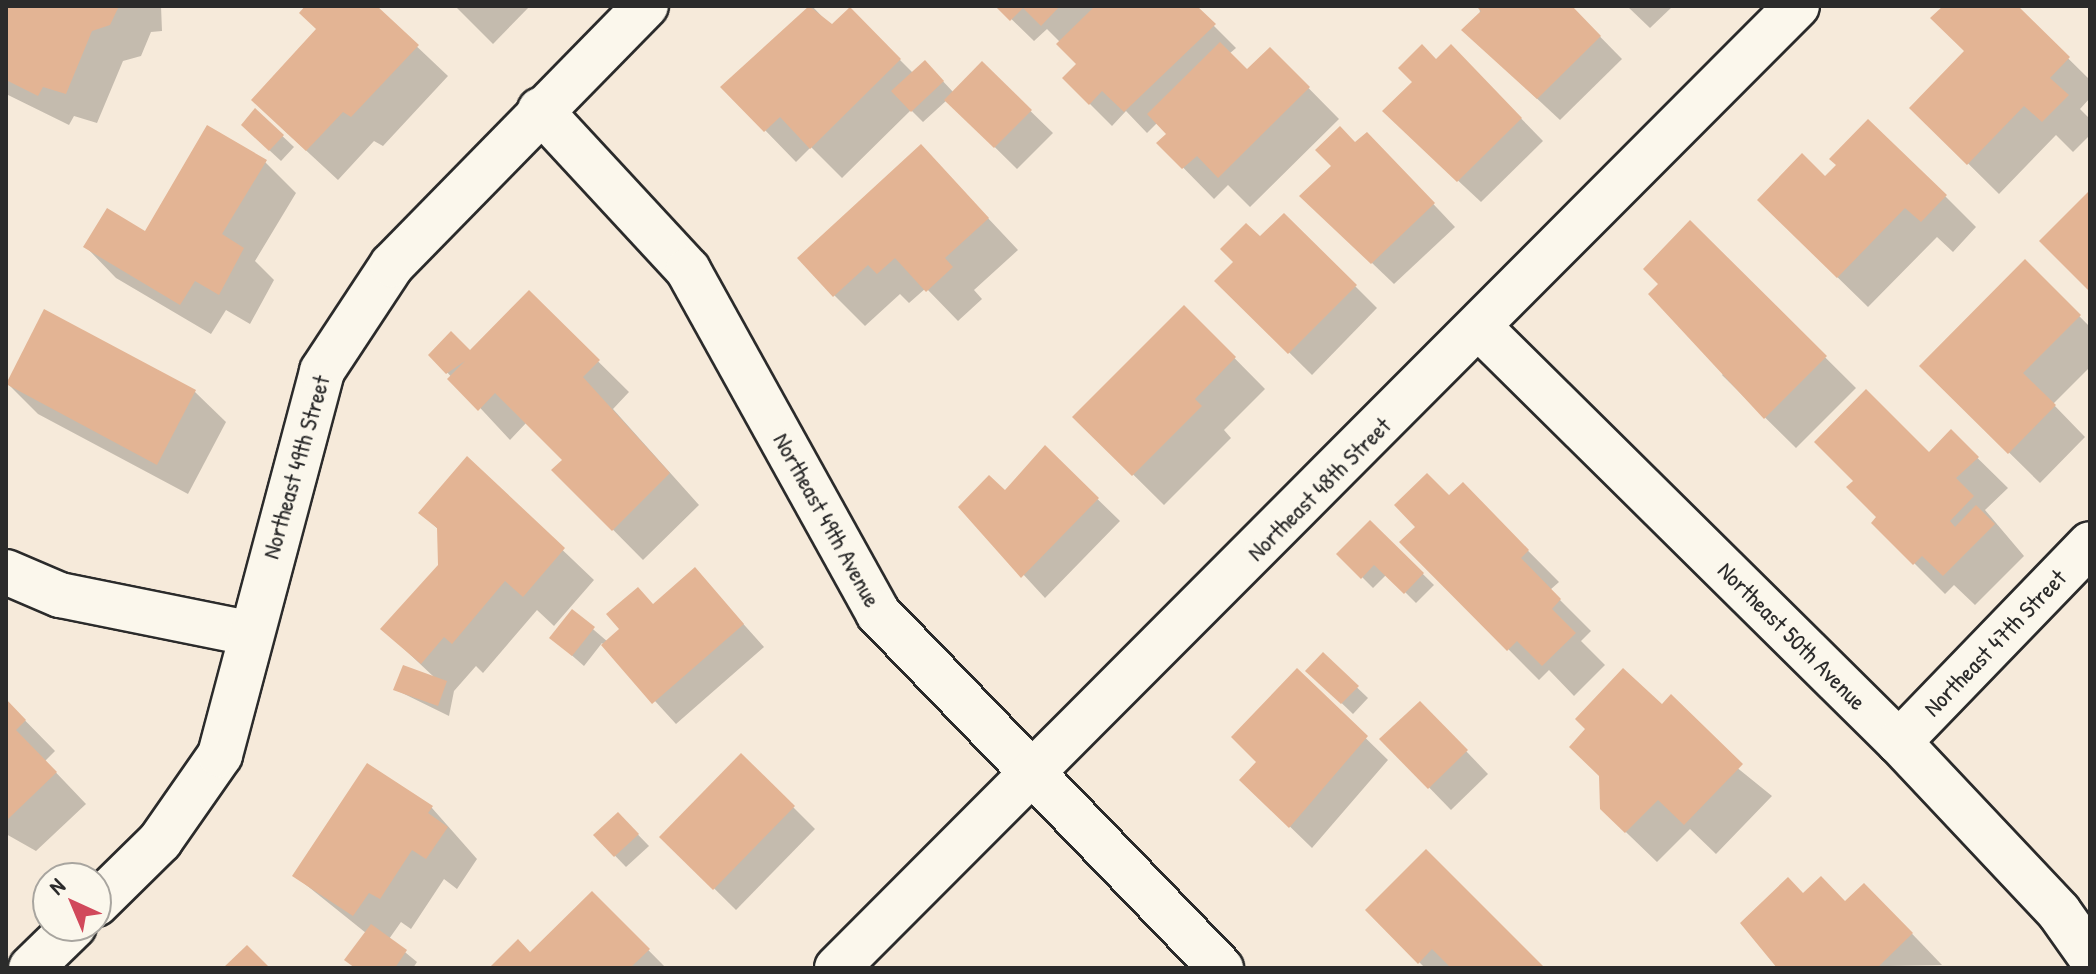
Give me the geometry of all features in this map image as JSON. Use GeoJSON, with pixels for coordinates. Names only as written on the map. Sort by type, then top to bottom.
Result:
{"type":"FeatureCollection","features":[{"type":"Feature","properties":{"kind":"street","name":"Northeast 49th Street"},"geometry":{"type":"LineString","coordinates":[[112,888],[160,841],[220,755],[248,633],[322,371],[392,265],[540,110],[646,6]]}},
{"type":"Feature","properties":{"kind":"street","name":"Northeast 48th Street"},"geometry":{"type":"LineString","coordinates":[[837,968],[1481,329],[1797,6]]}},
{"type":"Feature","properties":{"kind":"street","name":"Northeast 49th Avenue"},"geometry":{"type":"LineString","coordinates":[[540,110],[688,270],[878,613],[1030,775],[1221,968]]}},
{"type":"Feature","properties":{"kind":"street","name":"Northeast 50th Avenue"},"geometry":{"type":"LineString","coordinates":[[1481,329],[1899,742],[2059,912],[2090,956]]}},
{"type":"Feature","properties":{"kind":"street","name":"Northeast 47th Street"},"geometry":{"type":"LineString","coordinates":[[1899,742],[2090,544]]}},
{"type":"Feature","properties":{"kind":"street"},"geometry":{"type":"LineString","coordinates":[[6,572],[60,595],[248,633]]}},
{"type":"Feature","properties":{"kind":"street"},"geometry":{"type":"LineString","coordinates":[[31,968],[58,942]]}},
{"type":"Feature","properties":{"kind":"building"},"geometry":{"type":"Polygon","coordinates":[[[6,6],[119,6],[110,25],[92,31],[66,94],[43,87],[38,96],[6,80],[6,6]]]}},
{"type":"Feature","properties":{"kind":"building"},"geometry":{"type":"Polygon","coordinates":[[[305,6],[377,6],[419,45],[351,117],[343,112],[306,151],[251,100],[316,29],[299,13],[305,6]]]}},
{"type":"Feature","properties":{"kind":"building"},"geometry":{"type":"Polygon","coordinates":[[[809,6],[832,24],[850,7],[901,59],[810,149],[780,117],[764,132],[720,87],[809,6]]]}},
{"type":"Feature","properties":{"kind":"building"},"geometry":{"type":"Polygon","coordinates":[[[995,6],[1060,6],[1041,26],[1023,8],[1010,21],[995,6]]]}},
{"type":"Feature","properties":{"kind":"building"},"geometry":{"type":"Polygon","coordinates":[[[1095,6],[1197,6],[1216,24],[1124,112],[1102,91],[1089,105],[1062,78],[1076,64],[1056,44],[1095,6]]]}},
{"type":"Feature","properties":{"kind":"building"},"geometry":{"type":"Polygon","coordinates":[[[1476,6],[1572,6],[1601,36],[1537,99],[1461,30],[1481,11],[1476,6]]]}},
{"type":"Feature","properties":{"kind":"building"},"geometry":{"type":"Polygon","coordinates":[[[1943,6],[2018,6],[2070,57],[2050,78],[2069,95],[2042,122],[2024,106],[1967,165],[1909,108],[1964,51],[1930,18],[1943,6]]]}},
{"type":"Feature","properties":{"kind":"building"},"geometry":{"type":"Polygon","coordinates":[[[1220,42],[1247,69],[1270,47],[1310,87],[1218,178],[1197,156],[1182,169],[1156,143],[1166,134],[1147,114],[1220,42]]]}},
{"type":"Feature","properties":{"kind":"building"},"geometry":{"type":"Polygon","coordinates":[[[1422,44],[1436,59],[1451,44],[1522,118],[1457,182],[1382,111],[1412,82],[1398,68],[1422,44]]]}},
{"type":"Feature","properties":{"kind":"building"},"geometry":{"type":"Polygon","coordinates":[[[925,60],[944,81],[911,112],[891,91],[925,60]]]}},
{"type":"Feature","properties":{"kind":"building"},"geometry":{"type":"Polygon","coordinates":[[[982,61],[1032,110],[994,148],[944,100],[982,61]]]}},
{"type":"Feature","properties":{"kind":"building"},"geometry":{"type":"Polygon","coordinates":[[[255,108],[284,135],[269,151],[241,125],[255,108]]]}},
{"type":"Feature","properties":{"kind":"building"},"geometry":{"type":"Polygon","coordinates":[[[1868,119],[1947,195],[1921,222],[1905,208],[1837,278],[1757,200],[1802,153],[1825,176],[1836,165],[1829,159],[1868,119]]]}},
{"type":"Feature","properties":{"kind":"building"},"geometry":{"type":"Polygon","coordinates":[[[207,125],[267,160],[222,234],[244,248],[219,295],[195,281],[180,305],[83,247],[107,208],[145,231],[207,125]]]}},
{"type":"Feature","properties":{"kind":"building"},"geometry":{"type":"Polygon","coordinates":[[[1340,126],[1355,142],[1367,132],[1435,203],[1371,264],[1299,196],[1331,166],[1315,150],[1340,126]]]}},
{"type":"Feature","properties":{"kind":"building"},"geometry":{"type":"Polygon","coordinates":[[[921,144],[989,218],[945,258],[953,267],[926,292],[895,258],[877,274],[868,265],[833,297],[797,258],[921,144]]]}},
{"type":"Feature","properties":{"kind":"building"},"geometry":{"type":"Polygon","coordinates":[[[2090,190],[2090,292],[2039,241],[2090,190]]]}},
{"type":"Feature","properties":{"kind":"building"},"geometry":{"type":"Polygon","coordinates":[[[1284,213],[1357,285],[1288,354],[1214,281],[1233,262],[1220,249],[1246,223],[1260,236],[1284,213]]]}},
{"type":"Feature","properties":{"kind":"building"},"geometry":{"type":"Polygon","coordinates":[[[1690,220],[1827,356],[1764,419],[1648,294],[1658,284],[1643,269],[1690,220]]]}},
{"type":"Feature","properties":{"kind":"building"},"geometry":{"type":"Polygon","coordinates":[[[2025,259],[2081,315],[2023,373],[2056,405],[2008,454],[1919,366],[2025,259]]]}},
{"type":"Feature","properties":{"kind":"building"},"geometry":{"type":"Polygon","coordinates":[[[529,290],[600,360],[583,377],[670,473],[612,531],[551,470],[562,460],[495,393],[478,411],[447,379],[465,361],[446,374],[428,355],[451,331],[470,350],[529,290]]]}},
{"type":"Feature","properties":{"kind":"building"},"geometry":{"type":"Polygon","coordinates":[[[1184,305],[1236,357],[1195,399],[1202,406],[1132,476],[1072,417],[1184,305]]]}},
{"type":"Feature","properties":{"kind":"building"},"geometry":{"type":"Polygon","coordinates":[[[44,309],[196,390],[157,465],[6,384],[44,309]]]}},
{"type":"Feature","properties":{"kind":"building"},"geometry":{"type":"Polygon","coordinates":[[[1866,389],[1929,452],[1951,429],[1979,457],[1956,478],[1974,496],[1950,521],[1955,527],[1976,505],[1995,524],[1943,576],[1922,556],[1913,565],[1871,523],[1876,517],[1846,487],[1853,481],[1814,442],[1866,389]]]}},
{"type":"Feature","properties":{"kind":"building"},"geometry":{"type":"Polygon","coordinates":[[[1045,445],[1099,498],[1021,578],[958,507],[989,475],[1005,490],[1045,445]]]}},
{"type":"Feature","properties":{"kind":"building"},"geometry":{"type":"Polygon","coordinates":[[[467,456],[565,548],[523,597],[505,581],[452,644],[444,637],[421,664],[380,629],[438,565],[437,528],[418,513],[467,456]]]}},
{"type":"Feature","properties":{"kind":"building"},"geometry":{"type":"Polygon","coordinates":[[[1427,473],[1449,495],[1463,482],[1529,550],[1521,558],[1561,599],[1552,609],[1576,633],[1542,666],[1517,641],[1507,651],[1399,542],[1415,527],[1394,505],[1427,473]]]}},
{"type":"Feature","properties":{"kind":"building"},"geometry":{"type":"Polygon","coordinates":[[[1370,520],[1424,573],[1404,594],[1374,565],[1361,579],[1336,554],[1370,520]]]}},
{"type":"Feature","properties":{"kind":"building"},"geometry":{"type":"Polygon","coordinates":[[[695,567],[744,624],[652,704],[601,645],[619,629],[606,614],[638,587],[653,604],[695,567]]]}},
{"type":"Feature","properties":{"kind":"building"},"geometry":{"type":"Polygon","coordinates":[[[572,609],[595,627],[572,656],[549,638],[572,609]]]}},
{"type":"Feature","properties":{"kind":"building"},"geometry":{"type":"Polygon","coordinates":[[[1323,652],[1359,686],[1341,704],[1305,671],[1323,652]]]}},
{"type":"Feature","properties":{"kind":"building"},"geometry":{"type":"Polygon","coordinates":[[[403,665],[447,681],[438,706],[393,690],[403,665]]]}},
{"type":"Feature","properties":{"kind":"building"},"geometry":{"type":"Polygon","coordinates":[[[1297,668],[1368,736],[1289,828],[1239,780],[1256,762],[1231,737],[1297,668]]]}},
{"type":"Feature","properties":{"kind":"building"},"geometry":{"type":"Polygon","coordinates":[[[1623,668],[1662,704],[1671,694],[1743,764],[1684,825],[1658,800],[1625,833],[1600,809],[1599,776],[1569,747],[1585,729],[1575,719],[1623,668]]]}},
{"type":"Feature","properties":{"kind":"building"},"geometry":{"type":"Polygon","coordinates":[[[6,699],[26,720],[16,730],[57,772],[6,821],[6,699]]]}},
{"type":"Feature","properties":{"kind":"building"},"geometry":{"type":"Polygon","coordinates":[[[1420,701],[1468,750],[1428,789],[1379,739],[1420,701]]]}},
{"type":"Feature","properties":{"kind":"building"},"geometry":{"type":"Polygon","coordinates":[[[741,753],[795,806],[713,890],[659,837],[741,753]]]}},
{"type":"Feature","properties":{"kind":"building"},"geometry":{"type":"Polygon","coordinates":[[[367,763],[433,806],[428,813],[448,827],[426,859],[412,850],[380,899],[369,893],[353,916],[292,876],[367,763]]]}},
{"type":"Feature","properties":{"kind":"building"},"geometry":{"type":"Polygon","coordinates":[[[618,812],[639,834],[614,857],[593,835],[618,812]]]}},
{"type":"Feature","properties":{"kind":"building"},"geometry":{"type":"Polygon","coordinates":[[[1426,849],[1545,968],[1451,968],[1432,949],[1418,964],[1365,910],[1426,849]]]}},
{"type":"Feature","properties":{"kind":"building"},"geometry":{"type":"Polygon","coordinates":[[[1821,876],[1845,901],[1864,883],[1913,933],[1877,968],[1777,968],[1740,923],[1788,877],[1803,893],[1821,876]]]}},
{"type":"Feature","properties":{"kind":"building"},"geometry":{"type":"Polygon","coordinates":[[[592,891],[650,949],[630,968],[491,966],[518,939],[530,952],[592,891]]]}},
{"type":"Feature","properties":{"kind":"building"},"geometry":{"type":"Polygon","coordinates":[[[371,924],[407,950],[395,968],[355,968],[344,960],[371,924]]]}},
{"type":"Feature","properties":{"kind":"building"},"geometry":{"type":"Polygon","coordinates":[[[247,945],[270,968],[223,968],[247,945]]]}}]}
